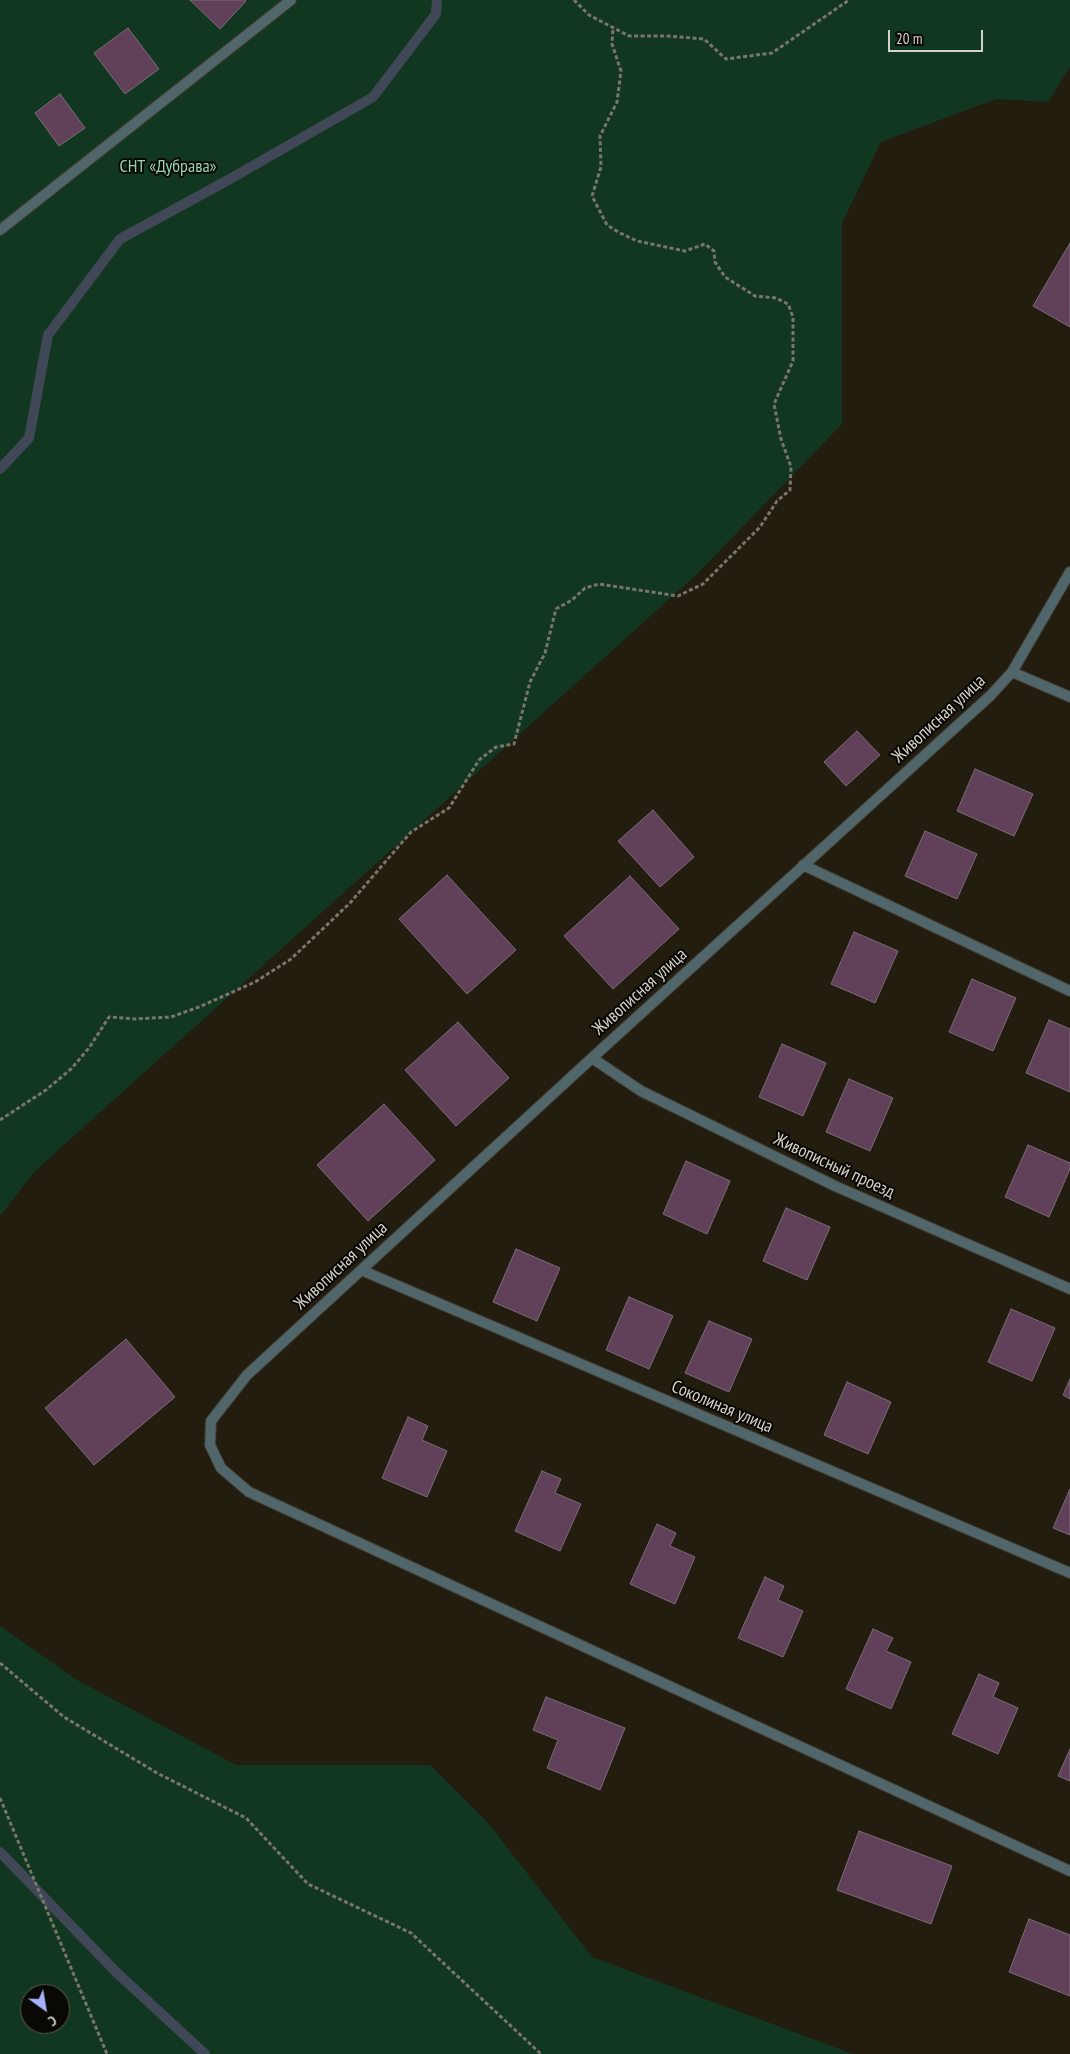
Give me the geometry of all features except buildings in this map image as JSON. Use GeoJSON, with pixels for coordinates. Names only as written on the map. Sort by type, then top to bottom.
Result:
{"type":"FeatureCollection","features":[{"type":"Feature","properties":{"kind":"street"},"geometry":{"type":"LineString","coordinates":[[0,230],[291,0]]}},
{"type":"Feature","properties":{"kind":"street","name":"Живописная улица"},"geometry":{"type":"LineString","coordinates":[[1070,572],[1012,672],[991,695],[247,1375],[211,1421],[210,1446],[221,1468],[249,1492],[1070,1871]]}},
{"type":"Feature","properties":{"kind":"street"},"geometry":{"type":"LineString","coordinates":[[1012,672],[1070,697]]}},
{"type":"Feature","properties":{"kind":"street"},"geometry":{"type":"LineString","coordinates":[[804,866],[1070,990]]}},
{"type":"Feature","properties":{"kind":"street","name":"Живописный проезд"},"geometry":{"type":"LineString","coordinates":[[592,1058],[641,1091],[835,1186],[1070,1289]]}},
{"type":"Feature","properties":{"kind":"street","name":"Соколиная улица"},"geometry":{"type":"LineString","coordinates":[[361,1270],[1070,1573]]}},
{"type":"Feature","properties":{"kind":"path"},"geometry":{"type":"LineString","coordinates":[[574,0],[589,15],[629,36],[667,36],[704,39],[726,59],[772,54],[849,0]]}},
{"type":"Feature","properties":{"kind":"path"},"geometry":{"type":"LineString","coordinates":[[0,1120],[46,1090],[71,1069],[89,1048],[109,1017],[136,1019],[171,1017],[199,1007],[255,982],[291,959],[350,903],[411,832],[449,808],[479,760],[496,747],[514,744],[530,682],[545,653],[556,609],[572,600],[585,588],[599,584],[678,596],[704,584],[760,527],[777,501],[790,490],[790,467],[781,439],[774,404],[793,361],[793,317],[788,304],[776,298],[755,296],[725,277],[716,262],[714,251],[705,244],[685,251],[637,241],[620,233],[607,225],[592,196],[601,167],[600,136],[617,102],[621,71],[612,44],[613,28]]}},
{"type":"Feature","properties":{"kind":"path"},"geometry":{"type":"LineString","coordinates":[[0,1663],[64,1717],[157,1773],[246,1818],[308,1884],[411,1933],[541,2054]]}},
{"type":"Feature","properties":{"kind":"path"},"geometry":{"type":"LineString","coordinates":[[0,1798],[107,2054]]}},
{"type":"Feature","properties":{"kind":"green space","name":"СНТ «Дубрава»"},"geometry":{"type":"Polygon","coordinates":[[[0,0],[1070,0],[1070,67],[1048,102],[996,99],[881,142],[842,223],[842,424],[696,575],[35,1171],[0,1216],[0,0]]]}},
{"type":"Feature","properties":{"kind":"green space"},"geometry":{"type":"Polygon","coordinates":[[[0,1626],[77,1680],[236,1765],[430,1765],[489,1824],[592,1957],[853,2054],[0,2054],[0,1626]]]}},
{"type":"Feature","properties":{"kind":"waterway"},"geometry":{"type":"LineString","coordinates":[[0,469],[29,438],[48,335],[120,239],[230,179],[373,97],[436,14],[437,0]]}},
{"type":"Feature","properties":{"kind":"waterway"},"geometry":{"type":"LineString","coordinates":[[0,1852],[116,1972],[205,2054]]}}]}
